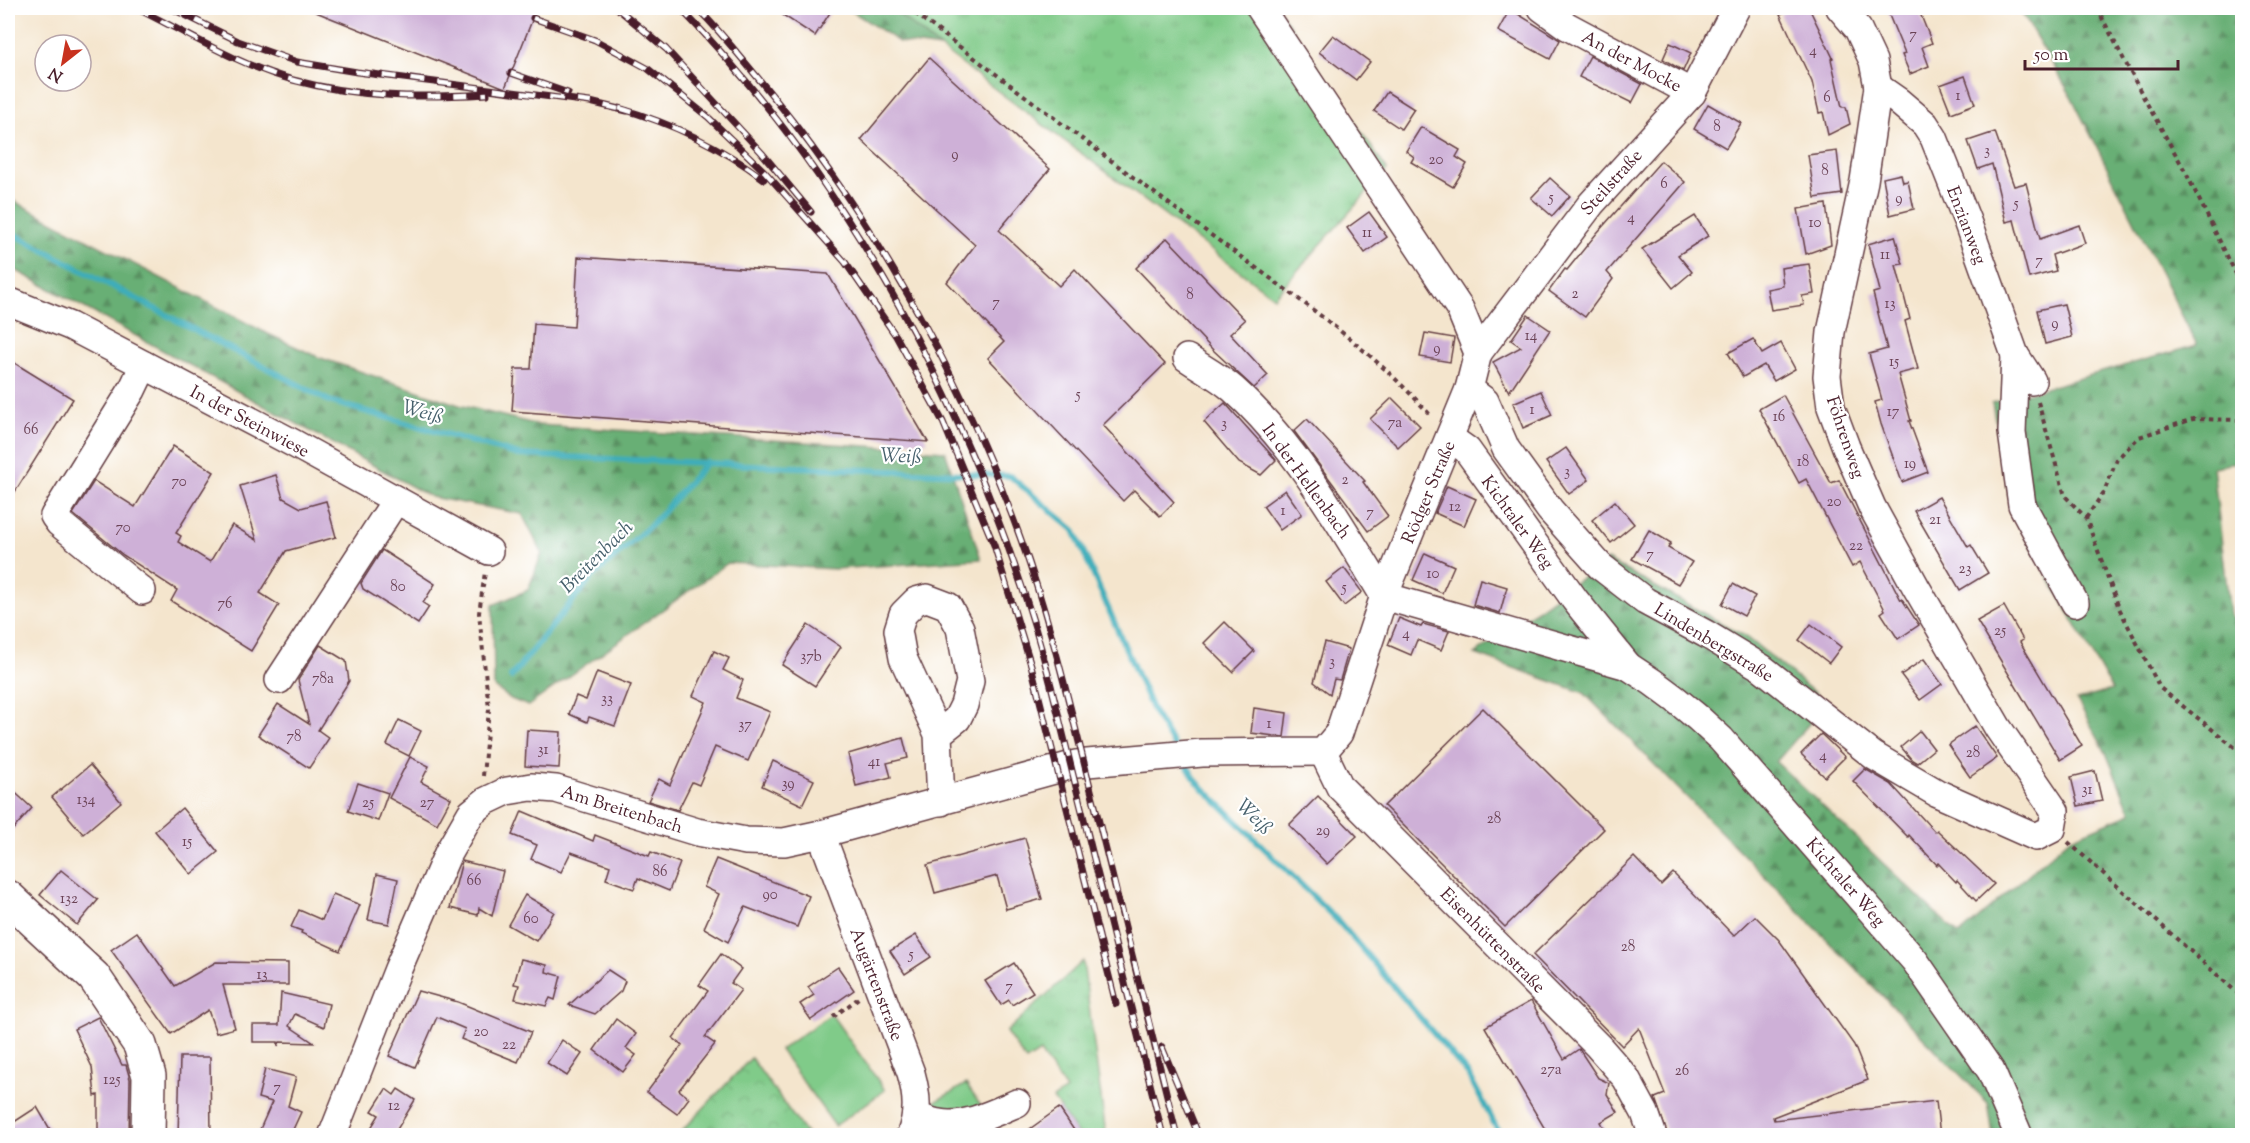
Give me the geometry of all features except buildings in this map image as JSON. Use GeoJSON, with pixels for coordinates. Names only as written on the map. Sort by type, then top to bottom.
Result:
{"type":"FeatureCollection","features":[{"type":"Feature","properties":{"kind":"main road"},"geometry":{"type":"LineString","coordinates":[[8,897],[94,977],[140,1045],[149,1076],[148,1136]]}},
{"type":"Feature","properties":{"kind":"street"},"geometry":{"type":"LineString","coordinates":[[1260,8],[1460,309],[1478,352]]}},
{"type":"Feature","properties":{"kind":"street","name":"An der Mocke"},"geometry":{"type":"LineString","coordinates":[[1542,8],[1567,26],[1692,93]]}},
{"type":"Feature","properties":{"kind":"street","name":"Steilstraße"},"geometry":{"type":"LineString","coordinates":[[1478,352],[1591,204],[1692,93],[1736,8]]}},
{"type":"Feature","properties":{"kind":"street","name":"Föhrenweg"},"geometry":{"type":"LineString","coordinates":[[1840,8],[1858,29],[1873,61],[1878,87],[1864,181],[1831,332],[1827,376],[1831,408],[1872,507],[1916,587],[1998,728],[2055,811],[2052,828]]}},
{"type":"Feature","properties":{"kind":"street","name":"Enzianweg"},"geometry":{"type":"LineString","coordinates":[[1878,87],[1924,124],[1934,138],[1967,221],[2015,355],[2032,381]]}},
{"type":"Feature","properties":{"kind":"street","name":"In der Steinwiese"},"geometry":{"type":"LineString","coordinates":[[8,301],[70,326],[489,551]]}},
{"type":"Feature","properties":{"kind":"street","name":"Rödger Straße"},"geometry":{"type":"LineString","coordinates":[[1323,752],[1339,733],[1383,596],[1450,438],[1469,389],[1478,352]]}},
{"type":"Feature","properties":{"kind":"street"},"geometry":{"type":"LineString","coordinates":[[2015,355],[2012,432],[2022,505],[2076,603]]}},
{"type":"Feature","properties":{"kind":"street","name":"In der Hellenbach"},"geometry":{"type":"LineString","coordinates":[[1187,358],[1232,388],[1274,431],[1324,501],[1383,596]]}},
{"type":"Feature","properties":{"kind":"street"},"geometry":{"type":"LineString","coordinates":[[142,591],[59,523],[54,516],[132,390],[144,365]]}},
{"type":"Feature","properties":{"kind":"street","name":"Lindenbergstraße"},"geometry":{"type":"LineString","coordinates":[[1469,389],[1485,400],[1506,449],[1550,510],[1600,566],[1645,602],[1706,634],[1762,668],[1874,756],[1937,794],[2036,837],[2052,828]]}},
{"type":"Feature","properties":{"kind":"street","name":"Kichtaler Weg"},"geometry":{"type":"LineString","coordinates":[[1450,438],[1467,450],[1575,600],[1628,666]]}},
{"type":"Feature","properties":{"kind":"street"},"geometry":{"type":"LineString","coordinates":[[279,680],[396,500]]}},
{"type":"Feature","properties":{"kind":"street","name":"Kichtaler Weg"},"geometry":{"type":"LineString","coordinates":[[1383,596],[1628,666],[1655,682],[1690,709],[1721,739],[1915,961],[1991,1071],[2019,1136]]}},
{"type":"Feature","properties":{"kind":"street"},"geometry":{"type":"LineString","coordinates":[[938,734],[941,802]]}},
{"type":"Feature","properties":{"kind":"street","name":"Am Breitenbach"},"geometry":{"type":"LineString","coordinates":[[332,1136],[398,969],[448,853],[471,813],[486,801],[507,791],[531,787],[556,789],[697,832],[746,842],[784,842],[1076,765],[1202,753],[1323,752]]}},
{"type":"Feature","properties":{"kind":"street","name":"Eisenhüttenstraße"},"geometry":{"type":"LineString","coordinates":[[1323,752],[1340,787],[1598,1046],[1626,1078],[1645,1113],[1653,1136]]}},
{"type":"Feature","properties":{"kind":"street","name":"Augärtenstraße"},"geometry":{"type":"LineString","coordinates":[[821,834],[911,1073],[916,1090],[913,1126]]}},
{"type":"Feature","properties":{"kind":"street"},"geometry":{"type":"LineString","coordinates":[[913,1126],[952,1124],[988,1115],[1017,1102]]}},
{"type":"Feature","properties":{"kind":"path"},"geometry":{"type":"LineString","coordinates":[[908,8],[1334,326],[1416,398],[1450,438]]}},
{"type":"Feature","properties":{"kind":"path"},"geometry":{"type":"LineString","coordinates":[[2097,8],[2184,169],[2242,286]]}},
{"type":"Feature","properties":{"kind":"path"},"geometry":{"type":"LineString","coordinates":[[2032,381],[2065,496],[2086,518],[2119,608],[2160,688],[2242,753]]}},
{"type":"Feature","properties":{"kind":"path"},"geometry":{"type":"LineString","coordinates":[[2086,518],[2104,492],[2117,459],[2139,437],[2193,419],[2242,420]]}},
{"type":"Feature","properties":{"kind":"path"},"geometry":{"type":"LineString","coordinates":[[486,801],[483,780],[489,709],[479,614],[489,551]]}},
{"type":"Feature","properties":{"kind":"path"},"geometry":{"type":"LineString","coordinates":[[2052,828],[2242,997]]}},
{"type":"Feature","properties":{"kind":"path"},"geometry":{"type":"LineString","coordinates":[[833,1017],[877,985]]}},
{"type":"Feature","properties":{"kind":"green space"},"geometry":{"type":"Polygon","coordinates":[[[847,8],[891,8],[940,48],[899,42],[847,8]]]}},
{"type":"Feature","properties":{"kind":"green space"},"geometry":{"type":"Polygon","coordinates":[[[891,8],[1278,8],[1387,170],[1274,297],[940,48],[891,8]]]}},
{"type":"Feature","properties":{"kind":"green space"},"geometry":{"type":"Polygon","coordinates":[[[2019,8],[2242,8],[2242,462],[2213,467],[2230,614],[2242,632],[2242,1135],[1993,1135],[1988,1103],[1584,693],[1475,654],[1607,560],[1747,637],[1827,703],[1776,762],[1959,935],[2069,839],[2131,813],[2106,753],[2077,700],[2112,690],[2013,514],[1992,403],[2197,345],[2069,92],[2019,8]]]}},
{"type":"Feature","properties":{"kind":"green space"},"geometry":{"type":"Polygon","coordinates":[[[8,198],[266,333],[318,357],[459,405],[539,425],[945,451],[981,559],[835,569],[728,563],[528,706],[511,699],[494,687],[493,605],[528,590],[542,553],[522,514],[431,497],[8,266],[8,198]]]}},
{"type":"Feature","properties":{"kind":"green space"},"geometry":{"type":"Polygon","coordinates":[[[1083,961],[1106,1135],[1078,1135],[1053,1099],[1066,1090],[1040,1052],[1026,1061],[1006,1032],[1083,961]]]}},
{"type":"Feature","properties":{"kind":"green space"},"geometry":{"type":"Polygon","coordinates":[[[831,1014],[885,1090],[835,1126],[780,1050],[831,1014]]]}},
{"type":"Feature","properties":{"kind":"green space"},"geometry":{"type":"Polygon","coordinates":[[[751,1058],[807,1135],[678,1135],[751,1058]]]}},
{"type":"Feature","properties":{"kind":"green space"},"geometry":{"type":"Polygon","coordinates":[[[966,1084],[981,1106],[948,1112],[929,1105],[966,1084]]]}},
{"type":"Feature","properties":{"kind":"waterway","name":"Weiß"},"geometry":{"type":"LineString","coordinates":[[8,231],[329,401],[519,455],[1010,476],[1074,530],[1153,711],[1175,747]]}},
{"type":"Feature","properties":{"kind":"waterway","name":"Breitenbach"},"geometry":{"type":"LineString","coordinates":[[511,677],[591,578],[653,523],[707,462]]}},
{"type":"Feature","properties":{"kind":"waterway","name":"Weiß"},"geometry":{"type":"LineString","coordinates":[[1184,761],[1197,782],[1339,922],[1468,1074],[1501,1136]]}},
{"type":"Feature","properties":{"kind":"railway"},"geometry":{"type":"LineString","coordinates":[[136,8],[252,66],[293,80],[342,90],[390,95],[487,94]]}},
{"type":"Feature","properties":{"kind":"railway"},"geometry":{"type":"LineString","coordinates":[[171,8],[238,41],[297,62],[590,102],[627,111]]}},
{"type":"Feature","properties":{"kind":"railway"},"geometry":{"type":"LineString","coordinates":[[617,8],[666,49],[762,153],[811,212]]}},
{"type":"Feature","properties":{"kind":"railway"},"geometry":{"type":"LineString","coordinates":[[680,8],[737,71],[790,137],[839,207],[884,280],[925,355],[962,432],[994,510],[1039,641],[1163,1136]]}},
{"type":"Feature","properties":{"kind":"railway"},"geometry":{"type":"LineString","coordinates":[[697,8],[736,51],[799,130],[875,239],[941,355],[996,475],[1020,537],[1051,636],[1177,1136]]}},
{"type":"Feature","properties":{"kind":"railway"},"geometry":{"type":"LineString","coordinates":[[533,18],[595,40],[647,68],[708,117],[765,172],[845,262],[896,336],[943,422],[994,545],[1031,665],[1116,1004]]}},
{"type":"Feature","properties":{"kind":"railway"},"geometry":{"type":"LineString","coordinates":[[511,73],[568,93]]}},
{"type":"Feature","properties":{"kind":"railway"},"geometry":{"type":"LineString","coordinates":[[619,108],[695,137],[748,167],[764,179]]}},
{"type":"Feature","properties":{"kind":"railway"},"geometry":{"type":"LineString","coordinates":[[1162,1047],[1199,1136]]}}]}
